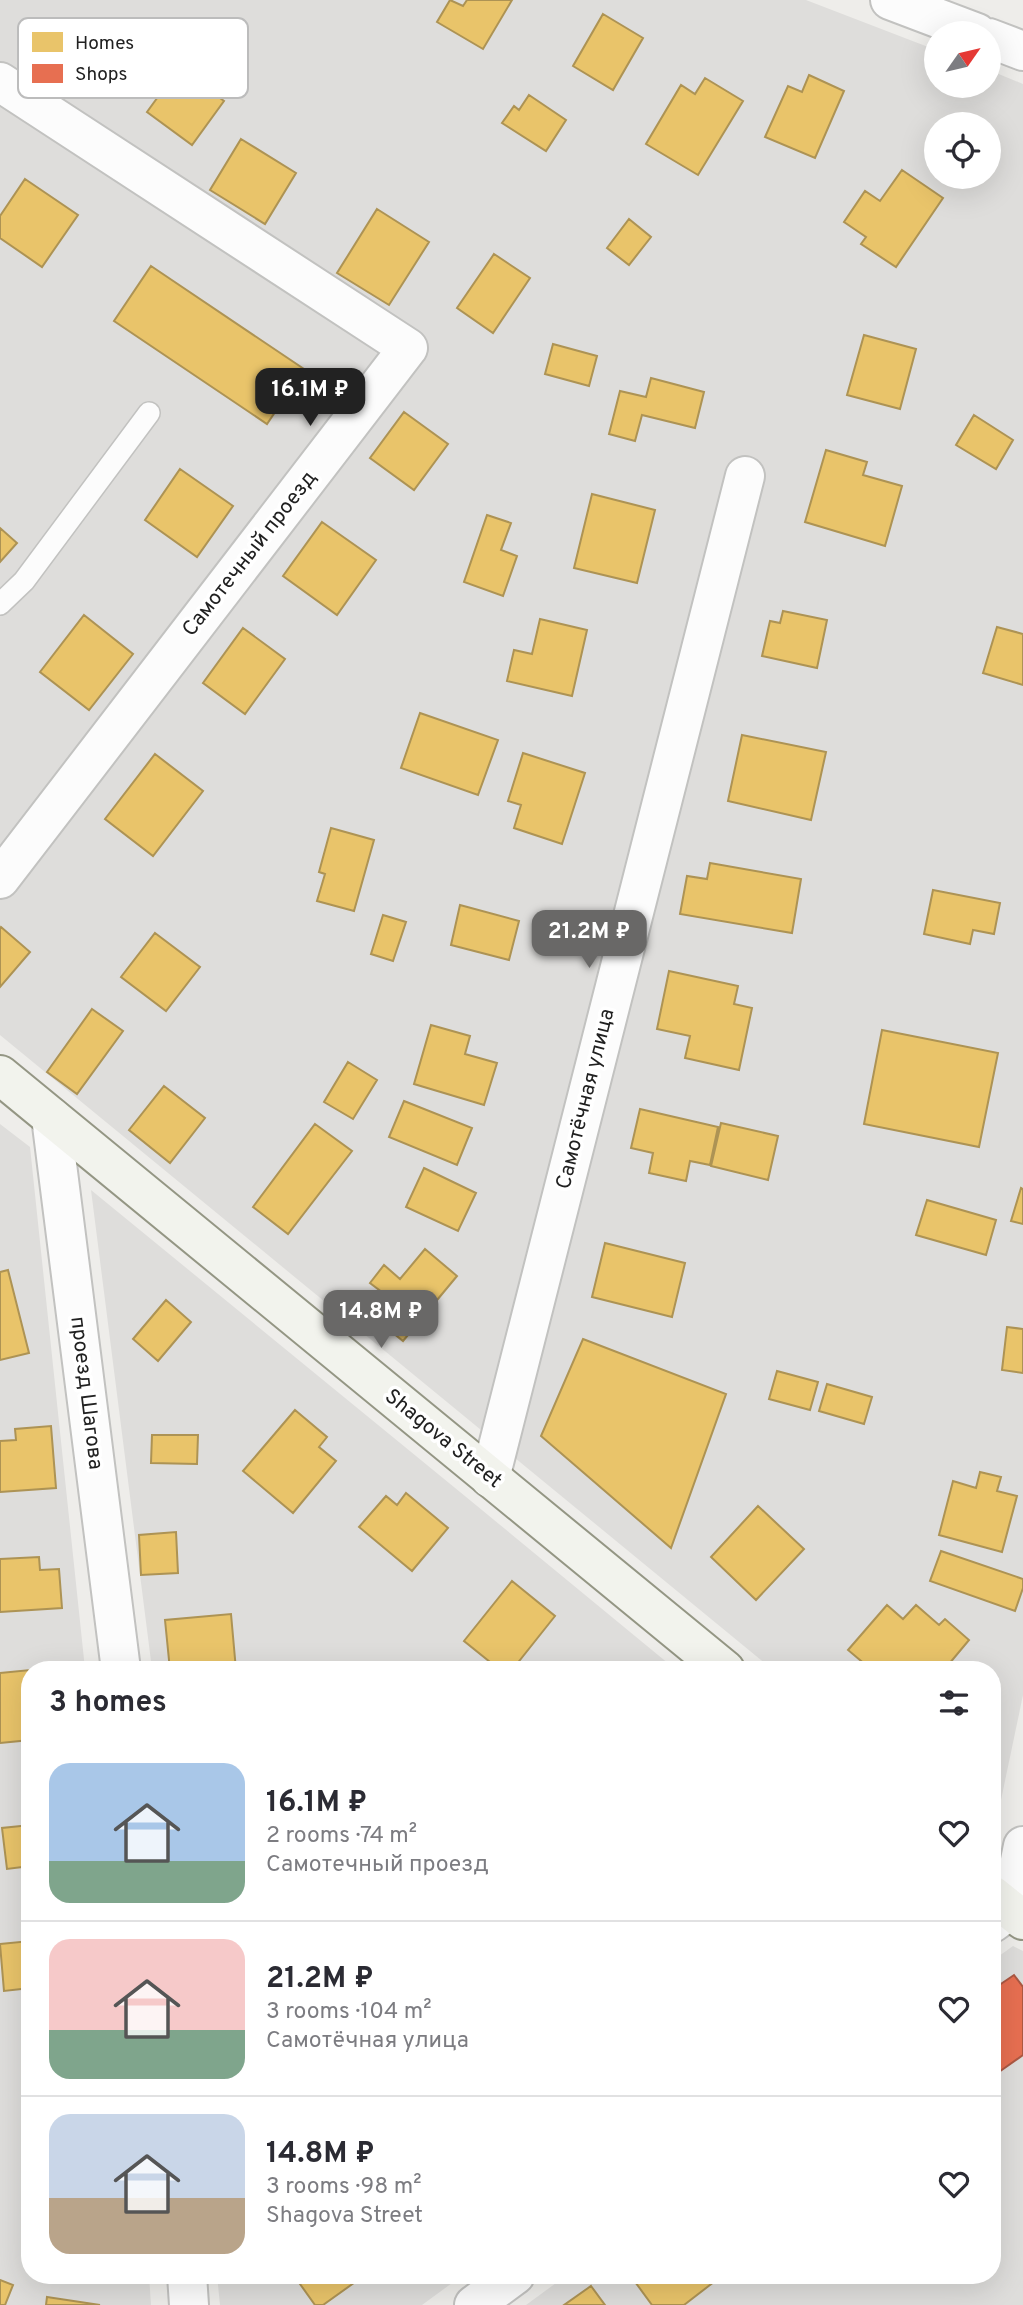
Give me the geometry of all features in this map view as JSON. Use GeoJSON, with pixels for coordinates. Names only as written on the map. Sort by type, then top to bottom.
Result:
{"type":"FeatureCollection","features":[{"type":"Feature","properties":{"kind":"main road","name":"Shagova Street"},"geometry":{"type":"LineString","coordinates":[[0,1075],[714,1661]]}},
{"type":"Feature","properties":{"kind":"street"},"geometry":{"type":"LineString","coordinates":[[890,0],[945,21]]}},
{"type":"Feature","properties":{"kind":"street"},"geometry":{"type":"LineString","coordinates":[[1001,43],[1023,51]]}},
{"type":"Feature","properties":{"kind":"street","name":"Самотечный проезд"},"geometry":{"type":"LineString","coordinates":[[0,82],[18,94]]}},
{"type":"Feature","properties":{"kind":"street","name":"Самотечный проезд"},"geometry":{"type":"LineString","coordinates":[[0,879],[408,348],[25,98]]}},
{"type":"Feature","properties":{"kind":"street","name":"Самотёчная улица"},"geometry":{"type":"LineString","coordinates":[[490,1478],[745,476]]}},
{"type":"Feature","properties":{"kind":"street","name":"проезд Шагова"},"geometry":{"type":"LineString","coordinates":[[51,1117],[120,1661]]}},
{"type":"Feature","properties":{"kind":"street"},"geometry":{"type":"LineString","coordinates":[[1004,1912],[1023,1846]]}},
{"type":"Feature","properties":{"kind":"street"},"geometry":{"type":"LineString","coordinates":[[188,2284],[189,2305]]}},
{"type":"Feature","properties":{"kind":"street"},"geometry":{"type":"LineString","coordinates":[[474,2305],[503,2284]]}},
{"type":"Feature","properties":{"kind":"lane"},"geometry":{"type":"LineString","coordinates":[[0,604],[24,581],[149,413]]}},
{"type":"Feature","properties":{"kind":"shaded area"},"geometry":{"type":"Polygon","coordinates":[[[0,0],[806,0],[924,45],[924,98],[1001,98],[1001,75],[1023,84],[1023,1695],[1001,1800],[1001,1661],[762,1661],[0,1035],[0,0]]]}},
{"type":"Feature","properties":{"kind":"shaded area"},"geometry":{"type":"Polygon","coordinates":[[[0,1124],[30,1147],[84,1661],[21,1661],[21,2284],[150,2284],[151,2305],[0,2305],[0,1124]]]}},
{"type":"Feature","properties":{"kind":"shaded area"},"geometry":{"type":"Polygon","coordinates":[[[91,1190],[665,1661],[151,1661],[91,1190]]]}},
{"type":"Feature","properties":{"kind":"shaded area"},"geometry":{"type":"Polygon","coordinates":[[[1013,1946],[1023,1951],[1023,2305],[526,2305],[555,2284],[1001,2284],[1001,1955],[1013,1946]]]}},
{"type":"Feature","properties":{"kind":"shaded area"},"geometry":{"type":"Polygon","coordinates":[[[218,2284],[451,2284],[422,2305],[220,2305],[218,2284]]]}},
{"type":"Feature","properties":{"kind":"building: Homes"},"geometry":{"type":"Polygon","coordinates":[[[450,0],[463,6],[467,0],[512,0],[483,49],[437,22],[450,0]]]}},
{"type":"Feature","properties":{"kind":"building: Homes"},"geometry":{"type":"Polygon","coordinates":[[[603,14],[643,38],[613,90],[573,66],[603,14]]]}},
{"type":"Feature","properties":{"kind":"building: Homes"},"geometry":{"type":"Polygon","coordinates":[[[809,75],[844,91],[815,158],[765,137],[788,86],[802,92],[809,75]]]}},
{"type":"Feature","properties":{"kind":"building: Homes"},"geometry":{"type":"Polygon","coordinates":[[[705,78],[743,101],[698,175],[646,144],[681,85],[695,94],[705,78]]]}},
{"type":"Feature","properties":{"kind":"building: Homes"},"geometry":{"type":"Polygon","coordinates":[[[529,95],[566,120],[546,151],[502,123],[514,106],[519,110],[529,95]]]}},
{"type":"Feature","properties":{"kind":"building: Homes"},"geometry":{"type":"Polygon","coordinates":[[[157,98],[220,98],[224,101],[192,145],[147,112],[157,98]]]}},
{"type":"Feature","properties":{"kind":"building: Homes"},"geometry":{"type":"Polygon","coordinates":[[[241,139],[296,173],[265,224],[210,190],[241,139]]]}},
{"type":"Feature","properties":{"kind":"building: Homes"},"geometry":{"type":"Polygon","coordinates":[[[902,170],[924,185],[924,189],[930,189],[943,198],[896,267],[861,244],[866,237],[844,222],[865,191],[880,201],[902,170]]]}},
{"type":"Feature","properties":{"kind":"building: Homes"},"geometry":{"type":"Polygon","coordinates":[[[25,179],[78,215],[42,267],[0,238],[0,216],[25,179]]]}},
{"type":"Feature","properties":{"kind":"building: Homes"},"geometry":{"type":"Polygon","coordinates":[[[377,209],[429,242],[389,305],[337,273],[377,209]]]}},
{"type":"Feature","properties":{"kind":"building: Homes"},"geometry":{"type":"Polygon","coordinates":[[[629,219],[651,237],[629,265],[607,248],[629,219]]]}},
{"type":"Feature","properties":{"kind":"building: Homes"},"geometry":{"type":"Polygon","coordinates":[[[494,254],[530,278],[493,333],[457,308],[494,254]]]}},
{"type":"Feature","properties":{"kind":"building: Homes"},"geometry":{"type":"Polygon","coordinates":[[[151,266],[304,369],[267,424],[114,321],[151,266]]]}},
{"type":"Feature","properties":{"kind":"building: Homes"},"geometry":{"type":"Polygon","coordinates":[[[864,335],[916,349],[900,409],[847,395],[864,335]]]}},
{"type":"Feature","properties":{"kind":"building: Homes"},"geometry":{"type":"Polygon","coordinates":[[[553,344],[597,356],[589,386],[545,374],[553,344]]]}},
{"type":"Feature","properties":{"kind":"building: Homes"},"geometry":{"type":"Polygon","coordinates":[[[651,378],[704,392],[695,428],[642,415],[635,441],[609,434],[620,391],[646,397],[651,378]]]}},
{"type":"Feature","properties":{"kind":"building: Homes"},"geometry":{"type":"Polygon","coordinates":[[[404,412],[448,444],[414,490],[370,458],[404,412]]]}},
{"type":"Feature","properties":{"kind":"building: Homes"},"geometry":{"type":"Polygon","coordinates":[[[974,415],[1013,440],[996,469],[956,445],[974,415]]]}},
{"type":"Feature","properties":{"kind":"building: Homes"},"geometry":{"type":"Polygon","coordinates":[[[826,450],[867,462],[863,475],[902,486],[885,546],[805,522],[826,450]]]}},
{"type":"Feature","properties":{"kind":"building: Homes"},"geometry":{"type":"Polygon","coordinates":[[[180,469],[233,506],[197,557],[145,520],[180,469]]]}},
{"type":"Feature","properties":{"kind":"building: Homes"},"geometry":{"type":"Polygon","coordinates":[[[592,494],[655,510],[637,583],[574,568],[592,494]]]}},
{"type":"Feature","properties":{"kind":"building: Homes"},"geometry":{"type":"Polygon","coordinates":[[[487,515],[511,523],[501,550],[517,556],[503,596],[464,582],[487,515]]]}},
{"type":"Feature","properties":{"kind":"building: Homes"},"geometry":{"type":"Polygon","coordinates":[[[322,522],[376,560],[337,615],[283,576],[322,522]]]}},
{"type":"Feature","properties":{"kind":"building: Homes"},"geometry":{"type":"Polygon","coordinates":[[[0,528],[17,543],[0,562],[0,528]]]}},
{"type":"Feature","properties":{"kind":"building: Homes"},"geometry":{"type":"Polygon","coordinates":[[[783,611],[827,620],[817,668],[762,656],[770,621],[780,623],[783,611]]]}},
{"type":"Feature","properties":{"kind":"building: Homes"},"geometry":{"type":"Polygon","coordinates":[[[84,615],[133,654],[89,710],[40,672],[84,615]]]}},
{"type":"Feature","properties":{"kind":"building: Homes"},"geometry":{"type":"Polygon","coordinates":[[[540,619],[587,630],[572,696],[507,681],[514,650],[532,654],[540,619]]]}},
{"type":"Feature","properties":{"kind":"building: Homes"},"geometry":{"type":"Polygon","coordinates":[[[997,627],[1023,634],[1023,685],[983,673],[997,627]]]}},
{"type":"Feature","properties":{"kind":"building: Homes"},"geometry":{"type":"Polygon","coordinates":[[[243,628],[285,659],[245,714],[203,683],[243,628]]]}},
{"type":"Feature","properties":{"kind":"building: Homes"},"geometry":{"type":"Polygon","coordinates":[[[420,713],[498,740],[478,795],[401,768],[420,713]]]}},
{"type":"Feature","properties":{"kind":"building: Homes"},"geometry":{"type":"Polygon","coordinates":[[[742,735],[826,752],[811,820],[728,801],[742,735]]]}},
{"type":"Feature","properties":{"kind":"building: Homes"},"geometry":{"type":"Polygon","coordinates":[[[523,753],[585,773],[562,844],[514,828],[521,805],[508,801],[523,753]]]}},
{"type":"Feature","properties":{"kind":"building: Homes"},"geometry":{"type":"Polygon","coordinates":[[[155,754],[203,791],[153,856],[105,819],[155,754]]]}},
{"type":"Feature","properties":{"kind":"building: Homes"},"geometry":{"type":"Polygon","coordinates":[[[331,828],[374,840],[354,911],[317,901],[325,874],[319,872],[331,828]]]}},
{"type":"Feature","properties":{"kind":"building: Homes"},"geometry":{"type":"Polygon","coordinates":[[[710,863],[801,879],[792,933],[680,914],[687,876],[707,879],[710,863]]]}},
{"type":"Feature","properties":{"kind":"building: Homes"},"geometry":{"type":"Polygon","coordinates":[[[933,890],[1000,903],[994,934],[973,930],[970,944],[924,934],[933,890]]]}},
{"type":"Feature","properties":{"kind":"building: Homes"},"geometry":{"type":"Polygon","coordinates":[[[460,905],[519,921],[509,960],[451,945],[460,905]]]}},
{"type":"Feature","properties":{"kind":"building: Homes"},"geometry":{"type":"Polygon","coordinates":[[[383,915],[406,922],[393,961],[371,954],[383,915]]]}},
{"type":"Feature","properties":{"kind":"building: Homes"},"geometry":{"type":"Polygon","coordinates":[[[1,927],[30,952],[0,987],[0,929],[1,927]]]}},
{"type":"Feature","properties":{"kind":"building: Homes"},"geometry":{"type":"Polygon","coordinates":[[[155,933],[200,967],[166,1011],[121,977],[155,933]]]}},
{"type":"Feature","properties":{"kind":"building: Homes"},"geometry":{"type":"Polygon","coordinates":[[[669,971],[738,986],[734,1004],[752,1008],[739,1070],[685,1058],[690,1036],[657,1029],[669,971]]]}},
{"type":"Feature","properties":{"kind":"building: Homes"},"geometry":{"type":"Polygon","coordinates":[[[92,1009],[123,1031],[77,1094],[47,1072],[92,1009]]]}},
{"type":"Feature","properties":{"kind":"building: Homes"},"geometry":{"type":"Polygon","coordinates":[[[431,1025],[470,1036],[465,1054],[497,1063],[484,1105],[414,1084],[431,1025]]]}},
{"type":"Feature","properties":{"kind":"building: Homes"},"geometry":{"type":"Polygon","coordinates":[[[882,1030],[998,1053],[979,1147],[864,1124],[882,1030]]]}},
{"type":"Feature","properties":{"kind":"building: Homes"},"geometry":{"type":"Polygon","coordinates":[[[348,1062],[377,1080],[353,1119],[324,1102],[348,1062]]]}},
{"type":"Feature","properties":{"kind":"building: Homes"},"geometry":{"type":"Polygon","coordinates":[[[164,1086],[205,1118],[170,1163],[129,1130],[164,1086]]]}},
{"type":"Feature","properties":{"kind":"building: Homes"},"geometry":{"type":"Polygon","coordinates":[[[404,1101],[472,1128],[457,1165],[389,1137],[404,1101]]]}},
{"type":"Feature","properties":{"kind":"building: Homes"},"geometry":{"type":"Polygon","coordinates":[[[640,1109],[718,1127],[710,1165],[690,1161],[686,1181],[649,1173],[653,1153],[631,1148],[640,1109]]]}},
{"type":"Feature","properties":{"kind":"building: Homes"},"geometry":{"type":"Polygon","coordinates":[[[721,1123],[778,1136],[768,1180],[711,1166],[721,1123]]]}},
{"type":"Feature","properties":{"kind":"building: Homes"},"geometry":{"type":"Polygon","coordinates":[[[315,1124],[352,1151],[288,1234],[253,1207],[315,1124]]]}},
{"type":"Feature","properties":{"kind":"building: Homes"},"geometry":{"type":"Polygon","coordinates":[[[424,1168],[476,1193],[458,1231],[406,1207],[424,1168]]]}},
{"type":"Feature","properties":{"kind":"building: Homes"},"geometry":{"type":"Polygon","coordinates":[[[1021,1188],[1023,1189],[1023,1224],[1011,1221],[1021,1188]]]}},
{"type":"Feature","properties":{"kind":"building: Homes"},"geometry":{"type":"Polygon","coordinates":[[[927,1200],[996,1220],[986,1255],[916,1235],[927,1200]]]}},
{"type":"Feature","properties":{"kind":"building: Homes"},"geometry":{"type":"Polygon","coordinates":[[[605,1243],[685,1263],[672,1317],[592,1297],[605,1243]]]}},
{"type":"Feature","properties":{"kind":"building: Homes"},"geometry":{"type":"Polygon","coordinates":[[[425,1249],[457,1276],[403,1341],[371,1315],[387,1296],[370,1283],[384,1265],[400,1279],[425,1249]]]}},
{"type":"Feature","properties":{"kind":"building: Homes"},"geometry":{"type":"Polygon","coordinates":[[[8,1270],[29,1353],[0,1360],[0,1272],[8,1270]]]}},
{"type":"Feature","properties":{"kind":"building: Homes"},"geometry":{"type":"Polygon","coordinates":[[[166,1300],[191,1322],[158,1361],[133,1339],[166,1300]]]}},
{"type":"Feature","properties":{"kind":"building: Homes"},"geometry":{"type":"Polygon","coordinates":[[[1007,1327],[1023,1329],[1023,1373],[1002,1370],[1007,1327]]]}},
{"type":"Feature","properties":{"kind":"building: Homes"},"geometry":{"type":"Polygon","coordinates":[[[583,1339],[726,1394],[671,1548],[541,1436],[583,1339]]]}},
{"type":"Feature","properties":{"kind":"building: Homes"},"geometry":{"type":"Polygon","coordinates":[[[777,1371],[818,1382],[810,1410],[769,1399],[777,1371]]]}},
{"type":"Feature","properties":{"kind":"building: Homes"},"geometry":{"type":"Polygon","coordinates":[[[827,1384],[872,1397],[864,1424],[819,1411],[827,1384]]]}},
{"type":"Feature","properties":{"kind":"building: Homes"},"geometry":{"type":"Polygon","coordinates":[[[295,1410],[327,1437],[319,1447],[336,1461],[293,1513],[243,1471],[295,1410]]]}},
{"type":"Feature","properties":{"kind":"building: Homes"},"geometry":{"type":"Polygon","coordinates":[[[51,1426],[56,1488],[0,1492],[0,1441],[16,1440],[15,1429],[51,1426]]]}},
{"type":"Feature","properties":{"kind":"building: Homes"},"geometry":{"type":"Polygon","coordinates":[[[152,1435],[198,1435],[197,1464],[151,1463],[152,1435]]]}},
{"type":"Feature","properties":{"kind":"building: Homes"},"geometry":{"type":"Polygon","coordinates":[[[980,1472],[1001,1477],[997,1491],[1017,1496],[1002,1552],[939,1535],[953,1481],[976,1488],[980,1472]]]}},
{"type":"Feature","properties":{"kind":"building: Homes"},"geometry":{"type":"Polygon","coordinates":[[[406,1493],[448,1528],[412,1571],[359,1527],[386,1496],[397,1505],[406,1493]]]}},
{"type":"Feature","properties":{"kind":"building: Homes"},"geometry":{"type":"Polygon","coordinates":[[[758,1506],[804,1549],[756,1600],[711,1557],[758,1506]]]}},
{"type":"Feature","properties":{"kind":"building: Homes"},"geometry":{"type":"Polygon","coordinates":[[[176,1532],[178,1573],[141,1575],[139,1535],[176,1532]]]}},
{"type":"Feature","properties":{"kind":"building: Homes"},"geometry":{"type":"Polygon","coordinates":[[[941,1551],[1023,1579],[1023,1588],[1015,1611],[930,1581],[941,1551]]]}},
{"type":"Feature","properties":{"kind":"building: Homes"},"geometry":{"type":"Polygon","coordinates":[[[39,1557],[40,1570],[59,1569],[62,1608],[0,1612],[0,1559],[39,1557]]]}},
{"type":"Feature","properties":{"kind":"building: Homes"},"geometry":{"type":"Polygon","coordinates":[[[512,1581],[555,1616],[519,1661],[489,1661],[464,1641],[512,1581]]]}},
{"type":"Feature","properties":{"kind":"building: Homes"},"geometry":{"type":"Polygon","coordinates":[[[887,1605],[903,1619],[916,1605],[939,1625],[945,1619],[969,1640],[952,1661],[861,1661],[848,1650],[887,1605]]]}},
{"type":"Feature","properties":{"kind":"building: Homes"},"geometry":{"type":"Polygon","coordinates":[[[231,1614],[235,1661],[169,1661],[165,1620],[231,1614]]]}},
{"type":"Feature","properties":{"kind":"building: Homes"},"geometry":{"type":"Polygon","coordinates":[[[21,1671],[21,1741],[0,1743],[0,1673],[21,1671]]]}},
{"type":"Feature","properties":{"kind":"building: Homes"},"geometry":{"type":"Polygon","coordinates":[[[21,1826],[21,1867],[7,1869],[2,1828],[21,1826]]]}},
{"type":"Feature","properties":{"kind":"building: Homes"},"geometry":{"type":"Polygon","coordinates":[[[21,1942],[21,1989],[4,1991],[0,1944],[21,1942]]]}},
{"type":"Feature","properties":{"kind":"building: Homes"},"geometry":{"type":"Polygon","coordinates":[[[0,2280],[13,2285],[5,2305],[0,2305],[0,2280]]]}},
{"type":"Feature","properties":{"kind":"building: Homes"},"geometry":{"type":"Polygon","coordinates":[[[300,2284],[352,2284],[323,2305],[315,2305],[300,2284]]]}},
{"type":"Feature","properties":{"kind":"building: Homes"},"geometry":{"type":"Polygon","coordinates":[[[637,2284],[711,2284],[684,2305],[652,2305],[637,2284]]]}},
{"type":"Feature","properties":{"kind":"building: Homes"},"geometry":{"type":"Polygon","coordinates":[[[591,2286],[605,2305],[564,2305],[591,2286]]]}},
{"type":"Feature","properties":{"kind":"building: Homes"},"geometry":{"type":"Polygon","coordinates":[[[47,2297],[100,2305],[46,2305],[47,2297]]]}},
{"type":"Feature","properties":{"kind":"building: Shops"},"geometry":{"type":"Polygon","coordinates":[[[1014,1975],[1023,1987],[1023,2055],[1001,2071],[1001,1984],[1014,1975]]]}}]}
